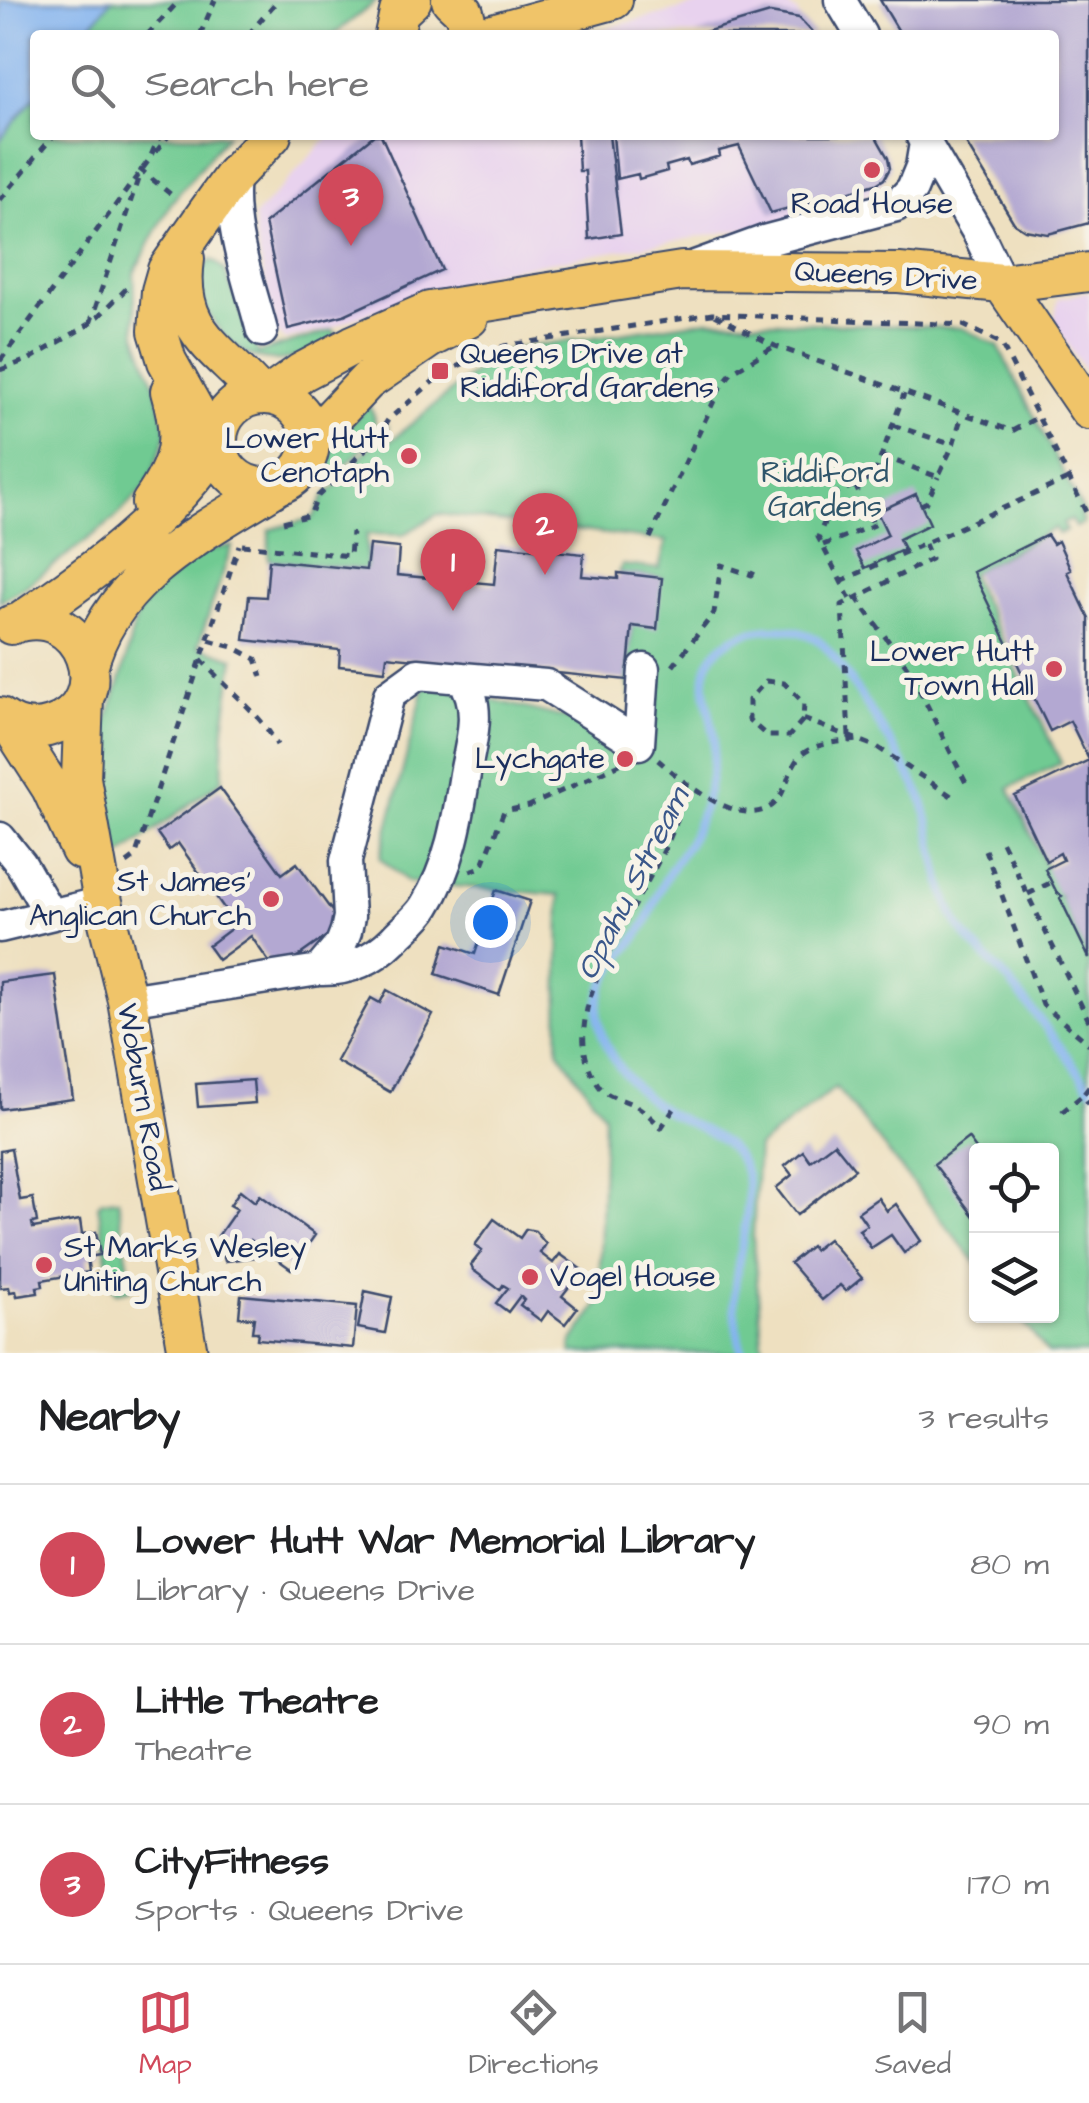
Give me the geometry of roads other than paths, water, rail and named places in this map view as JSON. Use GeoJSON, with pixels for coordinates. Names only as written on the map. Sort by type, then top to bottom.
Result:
{"type":"FeatureCollection","features":[{"type":"Feature","properties":{"kind":"main road"},"geometry":{"type":"LineString","coordinates":[[395,30],[399,12],[412,0]]}},
{"type":"Feature","properties":{"kind":"main road"},"geometry":{"type":"LineString","coordinates":[[451,0],[464,12],[469,30]]}},
{"type":"Feature","properties":{"kind":"main road"},"geometry":{"type":"LineString","coordinates":[[503,30],[613,0]]}},
{"type":"Feature","properties":{"kind":"main road"},"geometry":{"type":"LineString","coordinates":[[115,554],[166,482],[177,452],[179,422],[158,331],[167,270],[234,176],[267,140]]}},
{"type":"Feature","properties":{"kind":"main road"},"geometry":{"type":"LineString","coordinates":[[186,246],[181,284],[196,331],[210,349],[265,395]]}},
{"type":"Feature","properties":{"kind":"main road","name":"Queens Drive"},"geometry":{"type":"LineString","coordinates":[[265,395],[336,354],[430,311],[682,271],[899,273],[1002,283],[1089,272]]}},
{"type":"Feature","properties":{"kind":"main road"},"geometry":{"type":"LineString","coordinates":[[1002,283],[1089,410]]}},
{"type":"Feature","properties":{"kind":"main road","name":"Queens Drive"},"geometry":{"type":"LineString","coordinates":[[310,441],[368,381],[430,338],[507,299]]}},
{"type":"Feature","properties":{"kind":"main road"},"geometry":{"type":"LineString","coordinates":[[167,362],[201,422],[217,440],[230,474],[259,488],[275,487]]}},
{"type":"Feature","properties":{"kind":"main road"},"geometry":{"type":"LineString","coordinates":[[3,719],[34,729],[58,724],[78,708],[103,626],[116,604],[172,554],[298,472],[307,458],[310,441],[301,415],[280,398],[265,395],[236,404],[219,426],[217,440],[172,503],[115,554],[11,627]]}},
{"type":"Feature","properties":{"kind":"main road"},"geometry":{"type":"LineString","coordinates":[[11,627],[50,622],[62,628],[82,648],[86,683]]}},
{"type":"Feature","properties":{"kind":"main road","name":"Woburn Road"},"geometry":{"type":"LineString","coordinates":[[86,683],[81,778],[103,902],[127,1000],[188,1353]]}},
{"type":"Feature","properties":{"kind":"main road","name":"Woburn Road"},"geometry":{"type":"LineString","coordinates":[[3,719],[51,788],[103,902]]}},
{"type":"Feature","properties":{"kind":"street"},"geometry":{"type":"LineString","coordinates":[[840,0],[858,30]]}},
{"type":"Feature","properties":{"kind":"street","name":"Queens Drive"},"geometry":{"type":"LineString","coordinates":[[682,271],[764,242],[896,206],[912,189],[921,167],[923,140]]}},
{"type":"Feature","properties":{"kind":"street"},"geometry":{"type":"LineString","coordinates":[[924,140],[1002,283]]}},
{"type":"Feature","properties":{"kind":"street"},"geometry":{"type":"LineString","coordinates":[[234,176],[232,198],[238,253],[262,332]]}},
{"type":"Feature","properties":{"kind":"street"},"geometry":{"type":"LineString","coordinates":[[186,246],[220,247],[238,253]]}},
{"type":"Feature","properties":{"kind":"street"},"geometry":{"type":"LineString","coordinates":[[318,970],[329,960],[346,931],[346,860],[389,695],[418,674],[546,685],[642,746],[656,672]]}},
{"type":"Feature","properties":{"kind":"street"},"geometry":{"type":"LineString","coordinates":[[127,1000],[318,970],[338,971],[383,950],[424,908],[455,832],[474,724],[473,698],[462,678]]}},
{"type":"Feature","properties":{"kind":"street"},"geometry":{"type":"LineString","coordinates":[[0,838],[21,864],[50,914]]}},
{"type":"Feature","properties":{"kind":"street"},"geometry":{"type":"LineString","coordinates":[[0,927],[103,902]]}},
{"type":"Feature","properties":{"kind":"water"},"geometry":{"type":"Polygon","coordinates":[[[0,0],[111,0],[87,30],[30,30],[30,102],[0,140],[0,0]]]}},
{"type":"Feature","properties":{"kind":"waterway","name":"Opahu Stream"},"geometry":{"type":"LineString","coordinates":[[742,1353],[734,1295],[748,1187],[740,1160],[725,1143],[665,1111],[633,1084],[602,1035],[598,1007],[606,980],[646,922],[701,813],[711,778],[714,741],[705,690],[706,670],[719,649],[745,634],[776,629],[806,634],[828,651],[874,716],[922,799],[952,914],[971,942],[1018,992],[1089,1087]]}},
{"type":"Feature","properties":{"kind":"place","name":"Road House"},"geometry":{"type":"Point","coordinates":[872,170]}},
{"type":"Feature","properties":{"kind":"place","name":"CityFitness"},"geometry":{"type":"Point","coordinates":[351,246]}},
{"type":"Feature","properties":{"kind":"place","name":"Queens Drive at Riddiford Gardens"},"geometry":{"type":"Point","coordinates":[440,371]}},
{"type":"Feature","properties":{"kind":"place","name":"Lower Hutt Cenotaph"},"geometry":{"type":"Point","coordinates":[409,456]}},
{"type":"Feature","properties":{"kind":"place","name":"Little Theatre"},"geometry":{"type":"Point","coordinates":[545,575]}},
{"type":"Feature","properties":{"kind":"place","name":"Lower Hutt War Memorial Library"},"geometry":{"type":"Point","coordinates":[453,611]}},
{"type":"Feature","properties":{"kind":"place","name":"Lower Hutt Town Hall"},"geometry":{"type":"Point","coordinates":[1054,669]}},
{"type":"Feature","properties":{"kind":"place","name":"Lychgate"},"geometry":{"type":"Point","coordinates":[625,759]}},
{"type":"Feature","properties":{"kind":"place","name":"St James' Anglican Church"},"geometry":{"type":"Point","coordinates":[271,899]}},
{"type":"Feature","properties":{"kind":"place","name":"St Marks Wesley Uniting Church"},"geometry":{"type":"Point","coordinates":[44,1265]}},
{"type":"Feature","properties":{"kind":"place","name":"Vogel House"},"geometry":{"type":"Point","coordinates":[530,1277]}},
{"type":"Feature","properties":{"kind":"park label","name":"Riddiford Gardens"},"geometry":{"type":"Point","coordinates":[825,490]}}]}
